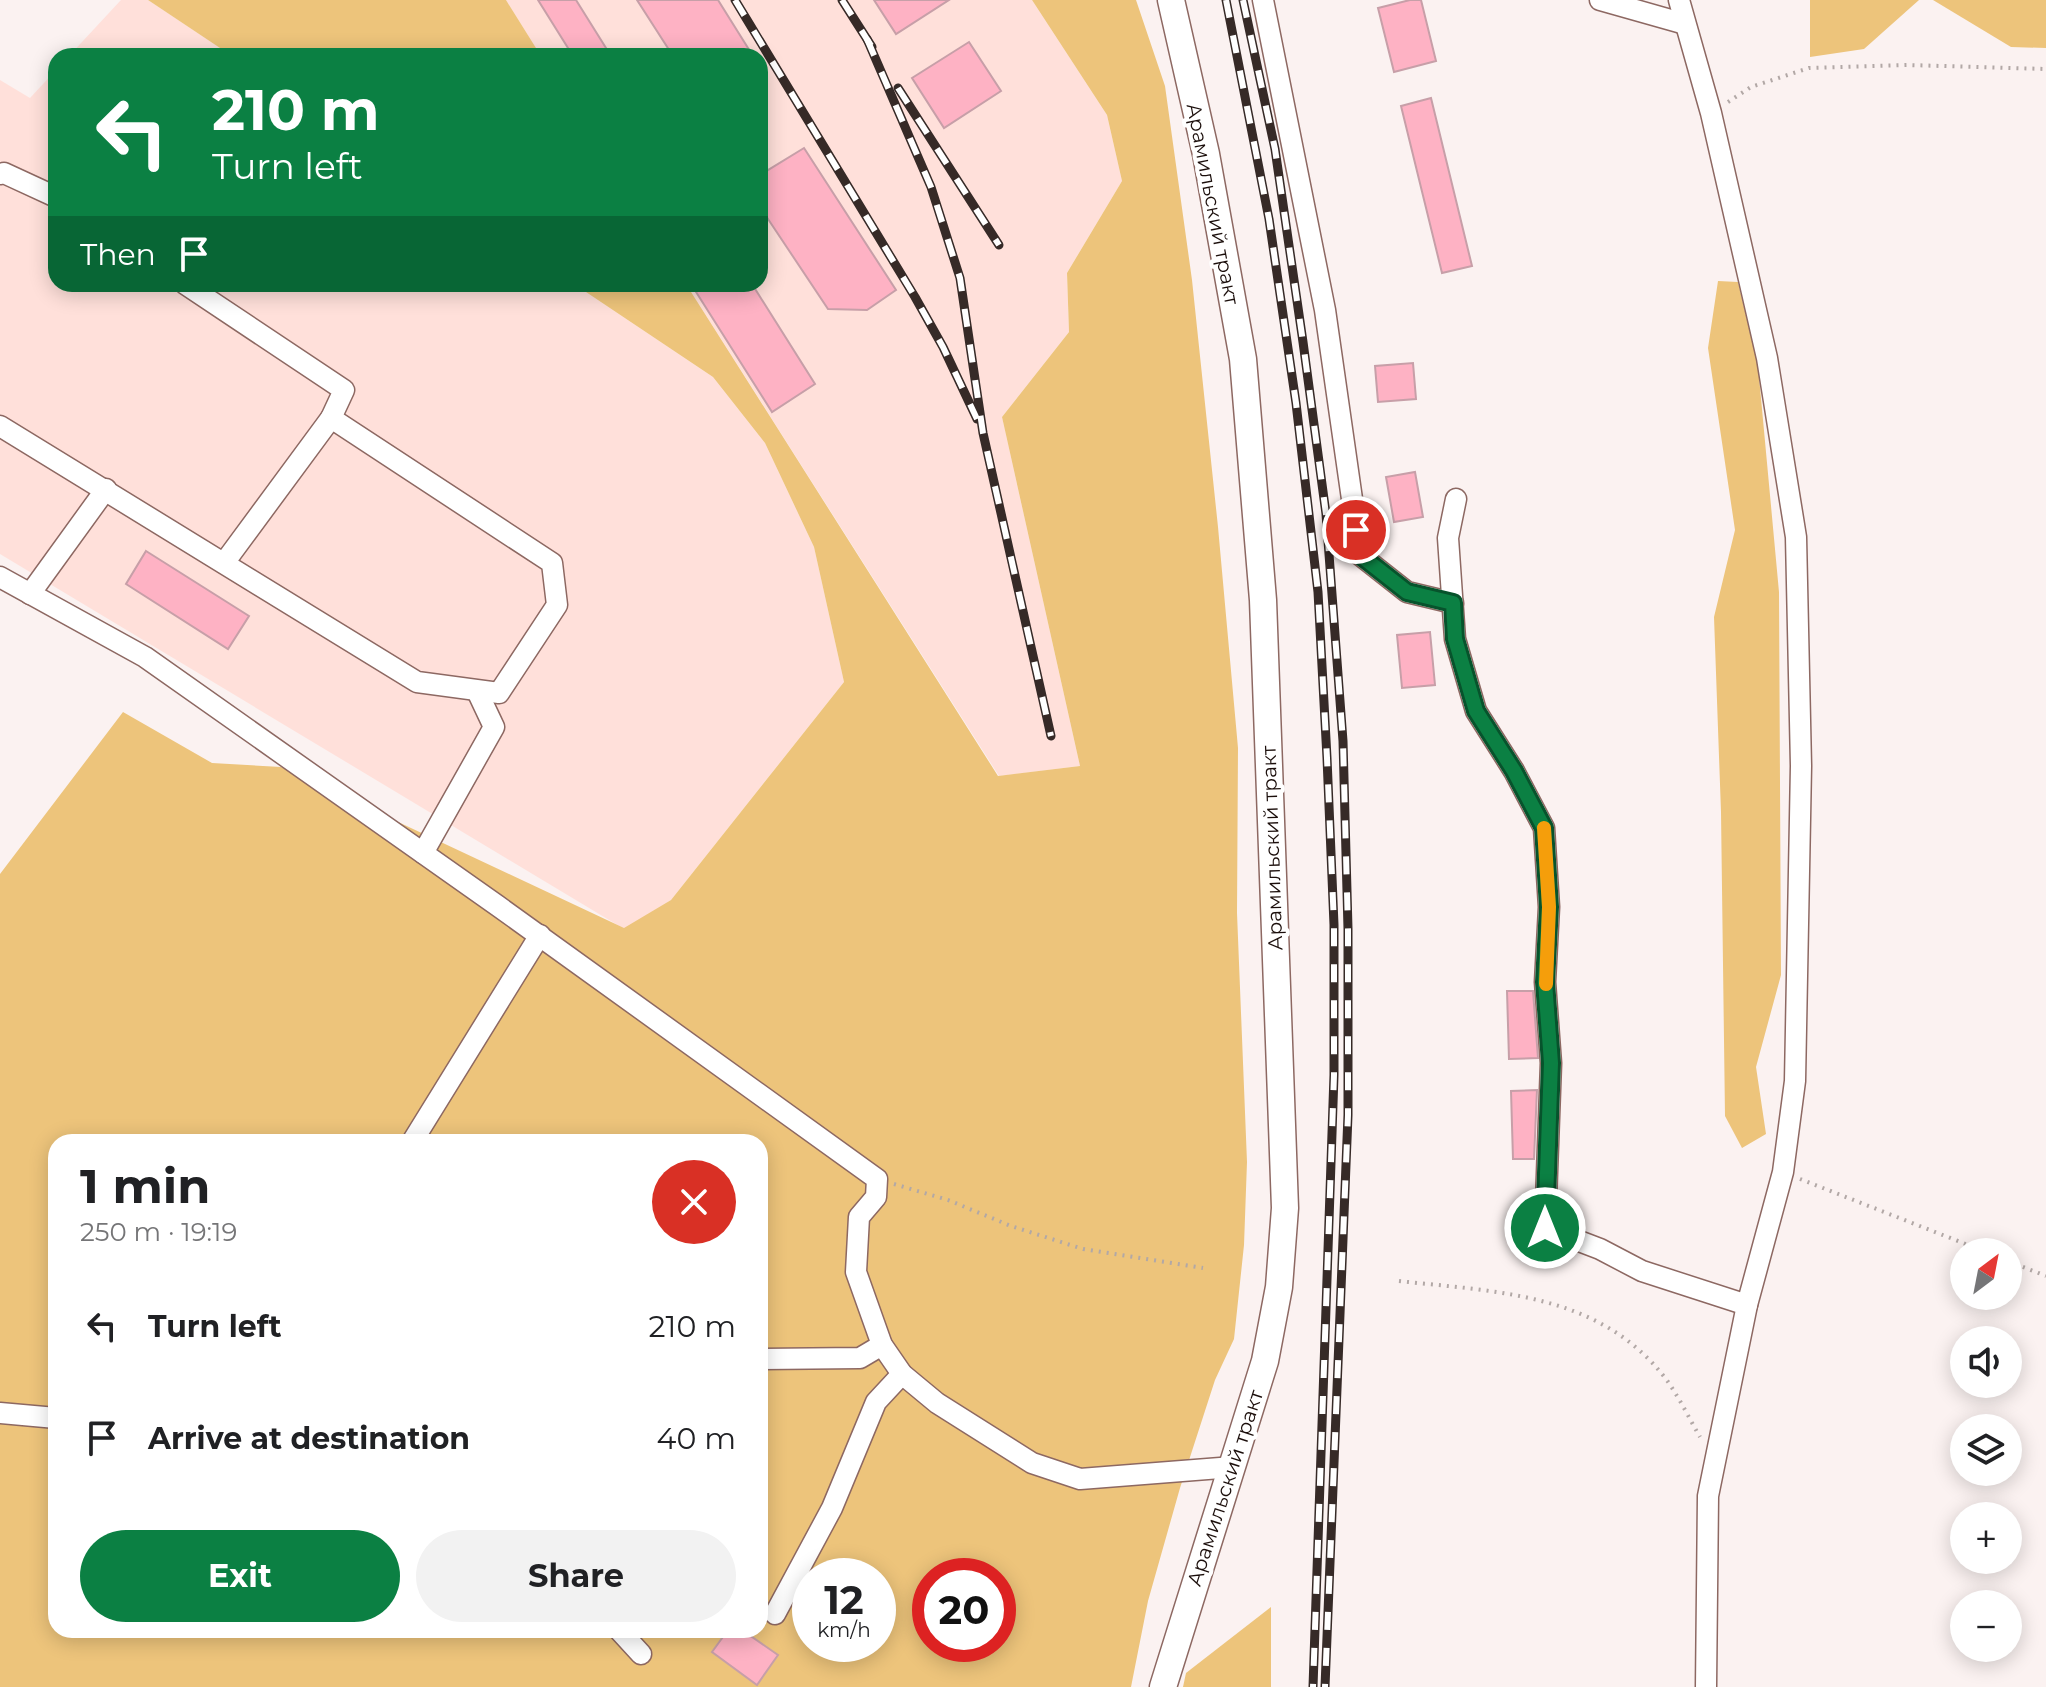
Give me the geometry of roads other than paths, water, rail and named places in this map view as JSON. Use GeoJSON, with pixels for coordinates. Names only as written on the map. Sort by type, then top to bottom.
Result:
{"type":"FeatureCollection","features":[{"type":"Feature","properties":{"kind":"main road","name":"Арамильский тракт"},"geometry":{"type":"LineString","coordinates":[[1163,1687],[1268,1346],[1279,1287],[1285,1208],[1263,600],[1243,359],[1206,154],[1171,0]]}},
{"type":"Feature","properties":{"kind":"street"},"geometry":{"type":"LineString","coordinates":[[1263,0],[1325,310],[1360,555],[1407,592],[1453,603]]}},
{"type":"Feature","properties":{"kind":"street"},"geometry":{"type":"LineString","coordinates":[[1600,0],[1685,24]]}},
{"type":"Feature","properties":{"kind":"street"},"geometry":{"type":"LineString","coordinates":[[1679,0],[1711,113],[1767,358],[1796,537],[1801,766],[1795,1081],[1783,1172],[1747,1305],[1708,1496],[1706,1687]]}},
{"type":"Feature","properties":{"kind":"street"},"geometry":{"type":"LineString","coordinates":[[0,174],[4,173],[48,193]]}},
{"type":"Feature","properties":{"kind":"street"},"geometry":{"type":"LineString","coordinates":[[197,292],[344,390],[331,418],[224,563]]}},
{"type":"Feature","properties":{"kind":"street"},"geometry":{"type":"LineString","coordinates":[[0,426],[417,682],[499,693],[557,605],[552,563],[331,418]]}},
{"type":"Feature","properties":{"kind":"street"},"geometry":{"type":"LineString","coordinates":[[30,594],[106,489]]}},
{"type":"Feature","properties":{"kind":"street"},"geometry":{"type":"LineString","coordinates":[[1456,499],[1448,538],[1455,639],[1476,711],[1514,771],[1544,828],[1549,907],[1545,982],[1551,1063],[1545,1228],[1600,1249],[1642,1271],[1747,1305]]}},
{"type":"Feature","properties":{"kind":"street"},"geometry":{"type":"LineString","coordinates":[[0,577],[145,657],[540,935],[877,1179],[876,1197],[859,1217],[856,1272],[882,1345],[902,1374],[937,1403],[1032,1463],[1080,1479],[1233,1467]]}},
{"type":"Feature","properties":{"kind":"street"},"geometry":{"type":"LineString","coordinates":[[423,853],[494,727],[477,691]]}},
{"type":"Feature","properties":{"kind":"street"},"geometry":{"type":"LineString","coordinates":[[417,1134],[540,935]]}},
{"type":"Feature","properties":{"kind":"street"},"geometry":{"type":"LineString","coordinates":[[768,1359],[860,1358],[882,1345]]}},
{"type":"Feature","properties":{"kind":"street"},"geometry":{"type":"LineString","coordinates":[[775,1614],[832,1508],[876,1402],[902,1374]]}},
{"type":"Feature","properties":{"kind":"street"},"geometry":{"type":"LineString","coordinates":[[0,1413],[48,1417]]}},
{"type":"Feature","properties":{"kind":"street"},"geometry":{"type":"LineString","coordinates":[[626,1638],[641,1654]]}},
{"type":"Feature","properties":{"kind":"railway"},"geometry":{"type":"LineString","coordinates":[[735,0],[764,48]]}},
{"type":"Feature","properties":{"kind":"railway"},"geometry":{"type":"LineString","coordinates":[[842,0],[872,47]]}},
{"type":"Feature","properties":{"kind":"railway"},"geometry":{"type":"LineString","coordinates":[[1226,0],[1269,219],[1296,403],[1318,592],[1327,758],[1334,925],[1334,1075],[1313,1687]]}},
{"type":"Feature","properties":{"kind":"railway"},"geometry":{"type":"LineString","coordinates":[[1243,0],[1275,149],[1303,342],[1326,514],[1343,741],[1348,929],[1348,1115],[1325,1687]]}},
{"type":"Feature","properties":{"kind":"railway"},"geometry":{"type":"LineString","coordinates":[[867,39],[931,187],[960,278],[983,433],[1051,736]]}},
{"type":"Feature","properties":{"kind":"railway"},"geometry":{"type":"LineString","coordinates":[[768,54],[915,297],[977,419]]}},
{"type":"Feature","properties":{"kind":"railway"},"geometry":{"type":"LineString","coordinates":[[898,88],[999,245]]}}]}
